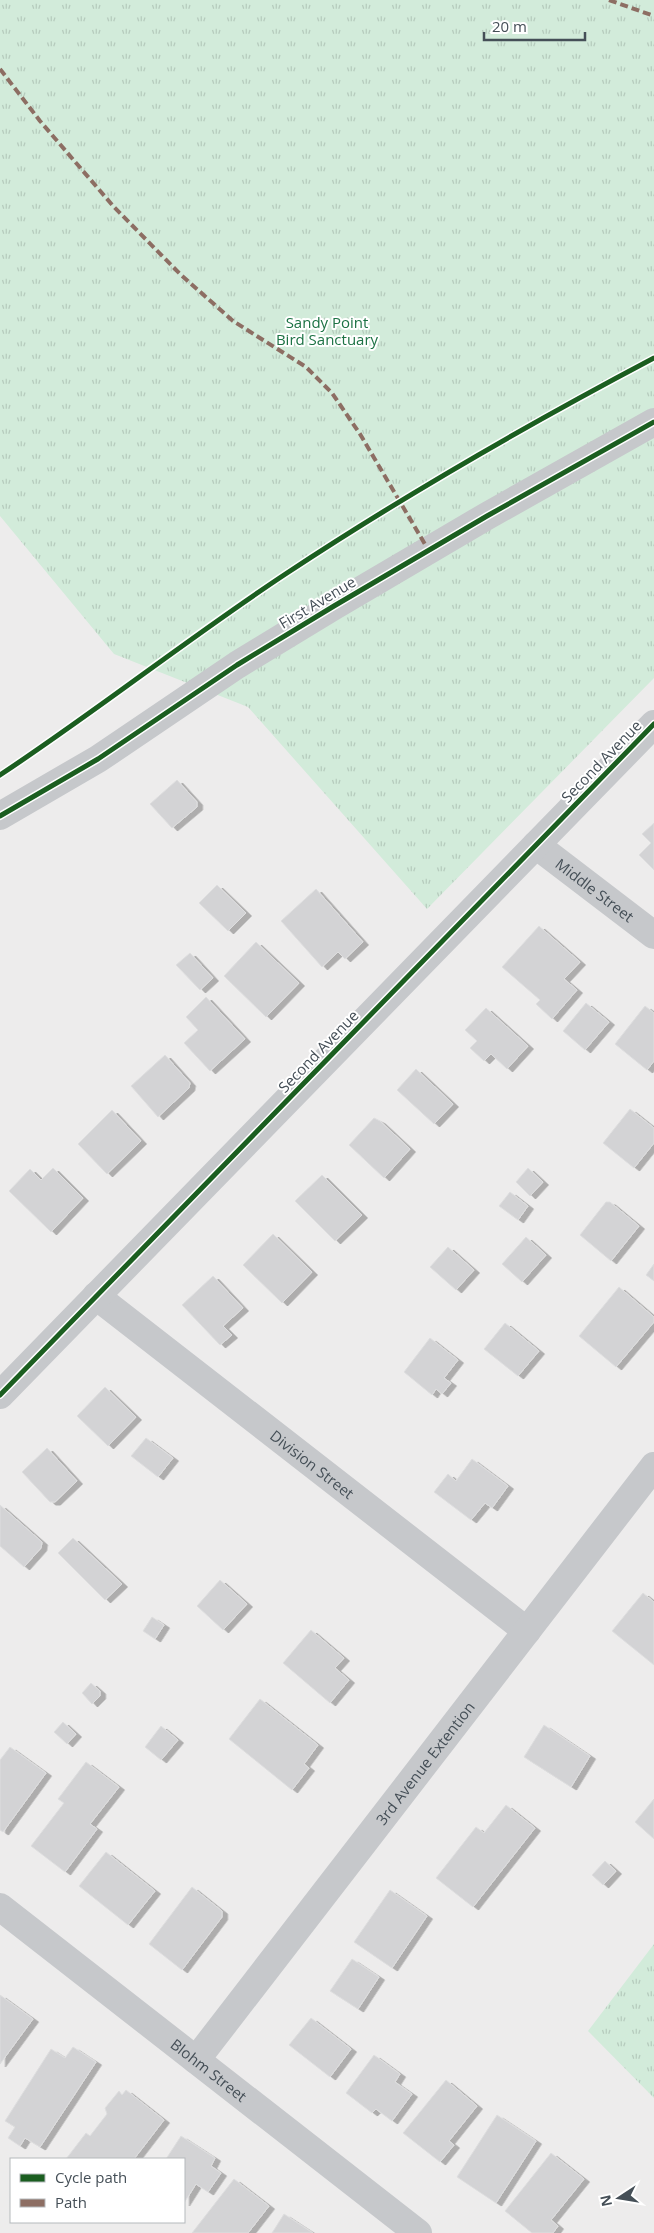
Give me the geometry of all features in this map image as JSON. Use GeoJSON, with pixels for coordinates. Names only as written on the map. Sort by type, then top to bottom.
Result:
{"type":"FeatureCollection","features":[{"type":"Feature","properties":{"kind":"street","name":"First Avenue"},"geometry":{"type":"LineString","coordinates":[[0,816],[98,759],[238,665],[334,606],[487,516],[654,422]]}},
{"type":"Feature","properties":{"kind":"street","name":"Second Avenue"},"geometry":{"type":"LineString","coordinates":[[0,1395],[654,724]]}},
{"type":"Feature","properties":{"kind":"street","name":"Middle Street"},"geometry":{"type":"LineString","coordinates":[[536,845],[654,934]]}},
{"type":"Feature","properties":{"kind":"street","name":"Division Street"},"geometry":{"type":"LineString","coordinates":[[96,1296],[527,1632]]}},
{"type":"Feature","properties":{"kind":"street","name":"3rd Avenue Extention"},"geometry":{"type":"LineString","coordinates":[[196,2060],[654,1466]]}},
{"type":"Feature","properties":{"kind":"street","name":"Blohm Street"},"geometry":{"type":"LineString","coordinates":[[0,1907],[418,2233]]}},
{"type":"Feature","properties":{"kind":"green space","name":"Sandy Point Bird Sanctuary"},"geometry":{"type":"Polygon","coordinates":[[[0,0],[654,0],[654,678],[427,909],[248,707],[114,654],[0,516],[0,0]]]}},
{"type":"Feature","properties":{"kind":"green space"},"geometry":{"type":"Polygon","coordinates":[[[654,1944],[654,2098],[588,2031],[654,1944]]]}},
{"type":"Feature","properties":{"kind":"building"},"geometry":{"type":"Polygon","coordinates":[[[177,780],[197,802],[197,807],[172,828],[150,804],[177,780]]]}},
{"type":"Feature","properties":{"kind":"building"},"geometry":{"type":"Polygon","coordinates":[[[654,823],[654,870],[639,855],[651,843],[642,834],[654,823]]]}},
{"type":"Feature","properties":{"kind":"building"},"geometry":{"type":"Polygon","coordinates":[[[217,885],[246,913],[228,931],[199,903],[217,885]]]}},
{"type":"Feature","properties":{"kind":"building"},"geometry":{"type":"Polygon","coordinates":[[[316,889],[363,942],[345,959],[338,952],[322,967],[281,921],[316,889]]]}},
{"type":"Feature","properties":{"kind":"building"},"geometry":{"type":"Polygon","coordinates":[[[539,926],[580,962],[564,979],[577,990],[552,1019],[536,1004],[540,1000],[502,967],[539,926]]]}},
{"type":"Feature","properties":{"kind":"building"},"geometry":{"type":"Polygon","coordinates":[[[256,942],[299,983],[266,1017],[224,976],[256,942]]]}},
{"type":"Feature","properties":{"kind":"building"},"geometry":{"type":"Polygon","coordinates":[[[190,953],[213,978],[200,990],[176,965],[190,953]]]}},
{"type":"Feature","properties":{"kind":"building"},"geometry":{"type":"Polygon","coordinates":[[[206,997],[245,1039],[210,1071],[184,1043],[198,1030],[186,1017],[206,997]]]}},
{"type":"Feature","properties":{"kind":"building"},"geometry":{"type":"Polygon","coordinates":[[[586,1003],[609,1022],[585,1050],[563,1031],[586,1003]]]}},
{"type":"Feature","properties":{"kind":"building"},"geometry":{"type":"Polygon","coordinates":[[[645,1006],[654,1013],[654,1061],[647,1070],[615,1044],[645,1006]]]}},
{"type":"Feature","properties":{"kind":"building"},"geometry":{"type":"Polygon","coordinates":[[[486,1008],[528,1046],[507,1069],[491,1054],[484,1061],[470,1048],[477,1041],[465,1030],[486,1008]]]}},
{"type":"Feature","properties":{"kind":"building"},"geometry":{"type":"Polygon","coordinates":[[[165,1055],[190,1083],[189,1088],[158,1117],[131,1086],[165,1055]]]}},
{"type":"Feature","properties":{"kind":"building"},"geometry":{"type":"Polygon","coordinates":[[[416,1069],[453,1104],[434,1124],[397,1090],[416,1069]]]}},
{"type":"Feature","properties":{"kind":"building"},"geometry":{"type":"Polygon","coordinates":[[[630,1109],[654,1128],[654,1143],[634,1168],[603,1143],[630,1109]]]}},
{"type":"Feature","properties":{"kind":"building"},"geometry":{"type":"Polygon","coordinates":[[[112,1110],[141,1141],[107,1174],[78,1144],[112,1110]]]}},
{"type":"Feature","properties":{"kind":"building"},"geometry":{"type":"Polygon","coordinates":[[[374,1118],[380,1121],[410,1149],[384,1178],[349,1145],[374,1118]]]}},
{"type":"Feature","properties":{"kind":"building"},"geometry":{"type":"Polygon","coordinates":[[[53,1168],[83,1198],[51,1232],[9,1191],[30,1169],[41,1180],[53,1168]]]}},
{"type":"Feature","properties":{"kind":"building"},"geometry":{"type":"Polygon","coordinates":[[[528,1168],[543,1182],[530,1196],[516,1182],[528,1168]]]}},
{"type":"Feature","properties":{"kind":"building"},"geometry":{"type":"Polygon","coordinates":[[[322,1175],[362,1215],[335,1241],[295,1201],[322,1175]]]}},
{"type":"Feature","properties":{"kind":"building"},"geometry":{"type":"Polygon","coordinates":[[[510,1192],[528,1206],[518,1220],[499,1206],[510,1192]]]}},
{"type":"Feature","properties":{"kind":"building"},"geometry":{"type":"Polygon","coordinates":[[[606,1202],[610,1202],[639,1226],[611,1261],[580,1235],[606,1202]]]}},
{"type":"Feature","properties":{"kind":"building"},"geometry":{"type":"Polygon","coordinates":[[[273,1234],[312,1272],[282,1303],[243,1265],[273,1234]]]}},
{"type":"Feature","properties":{"kind":"building"},"geometry":{"type":"Polygon","coordinates":[[[526,1237],[546,1255],[522,1282],[502,1264],[526,1237]]]}},
{"type":"Feature","properties":{"kind":"building"},"geometry":{"type":"Polygon","coordinates":[[[448,1247],[474,1270],[456,1290],[430,1267],[448,1247]]]}},
{"type":"Feature","properties":{"kind":"building"},"geometry":{"type":"Polygon","coordinates":[[[654,1264],[654,1281],[646,1275],[654,1264]]]}},
{"type":"Feature","properties":{"kind":"building"},"geometry":{"type":"Polygon","coordinates":[[[213,1276],[243,1308],[223,1326],[232,1335],[220,1345],[182,1305],[213,1276]]]}},
{"type":"Feature","properties":{"kind":"building"},"geometry":{"type":"Polygon","coordinates":[[[619,1287],[654,1317],[654,1322],[616,1367],[579,1336],[619,1287]]]}},
{"type":"Feature","properties":{"kind":"building"},"geometry":{"type":"Polygon","coordinates":[[[505,1323],[539,1351],[518,1376],[484,1349],[505,1323]]]}},
{"type":"Feature","properties":{"kind":"building"},"geometry":{"type":"Polygon","coordinates":[[[430,1338],[458,1360],[444,1378],[451,1383],[442,1394],[436,1389],[432,1395],[404,1372],[430,1338]]]}},
{"type":"Feature","properties":{"kind":"building"},"geometry":{"type":"Polygon","coordinates":[[[105,1387],[136,1417],[108,1446],[77,1416],[105,1387]]]}},
{"type":"Feature","properties":{"kind":"building"},"geometry":{"type":"Polygon","coordinates":[[[146,1438],[173,1458],[158,1477],[131,1456],[146,1438]]]}},
{"type":"Feature","properties":{"kind":"building"},"geometry":{"type":"Polygon","coordinates":[[[47,1448],[77,1481],[55,1502],[50,1502],[22,1472],[47,1448]]]}},
{"type":"Feature","properties":{"kind":"building"},"geometry":{"type":"Polygon","coordinates":[[[472,1459],[508,1486],[492,1508],[485,1503],[471,1520],[434,1492],[448,1474],[456,1481],[472,1459]]]}},
{"type":"Feature","properties":{"kind":"building"},"geometry":{"type":"Polygon","coordinates":[[[0,1505],[42,1542],[41,1548],[24,1567],[0,1546],[0,1505]]]}},
{"type":"Feature","properties":{"kind":"building"},"geometry":{"type":"Polygon","coordinates":[[[73,1538],[122,1584],[105,1600],[58,1553],[73,1538]]]}},
{"type":"Feature","properties":{"kind":"building"},"geometry":{"type":"Polygon","coordinates":[[[220,1580],[247,1604],[223,1630],[197,1606],[220,1580]]]}},
{"type":"Feature","properties":{"kind":"building"},"geometry":{"type":"Polygon","coordinates":[[[643,1593],[654,1602],[654,1665],[612,1631],[643,1593]]]}},
{"type":"Feature","properties":{"kind":"building"},"geometry":{"type":"Polygon","coordinates":[[[152,1617],[164,1625],[155,1639],[143,1631],[152,1617]]]}},
{"type":"Feature","properties":{"kind":"building"},"geometry":{"type":"Polygon","coordinates":[[[311,1630],[344,1658],[335,1668],[349,1680],[330,1703],[283,1663],[311,1630]]]}},
{"type":"Feature","properties":{"kind":"building"},"geometry":{"type":"Polygon","coordinates":[[[91,1683],[100,1691],[100,1696],[92,1704],[82,1693],[91,1683]]]}},
{"type":"Feature","properties":{"kind":"building"},"geometry":{"type":"Polygon","coordinates":[[[260,1699],[318,1745],[304,1764],[309,1768],[292,1790],[229,1739],[260,1699]]]}},
{"type":"Feature","properties":{"kind":"building"},"geometry":{"type":"Polygon","coordinates":[[[63,1722],[76,1734],[67,1744],[54,1732],[63,1722]]]}},
{"type":"Feature","properties":{"kind":"building"},"geometry":{"type":"Polygon","coordinates":[[[544,1725],[590,1756],[571,1787],[524,1757],[544,1725]]]}},
{"type":"Feature","properties":{"kind":"building"},"geometry":{"type":"Polygon","coordinates":[[[161,1726],[178,1740],[161,1760],[145,1747],[161,1726]]]}},
{"type":"Feature","properties":{"kind":"building"},"geometry":{"type":"Polygon","coordinates":[[[10,1747],[46,1773],[3,1832],[0,1830],[0,1760],[10,1747]]]}},
{"type":"Feature","properties":{"kind":"building"},"geometry":{"type":"Polygon","coordinates":[[[86,1762],[119,1787],[90,1824],[97,1829],[65,1872],[31,1846],[64,1803],[58,1799],[86,1762]]]}},
{"type":"Feature","properties":{"kind":"building"},"geometry":{"type":"Polygon","coordinates":[[[654,1799],[654,1839],[635,1822],[654,1799]]]}},
{"type":"Feature","properties":{"kind":"building"},"geometry":{"type":"Polygon","coordinates":[[[506,1805],[535,1828],[473,1907],[436,1878],[476,1827],[484,1833],[506,1805]]]}},
{"type":"Feature","properties":{"kind":"building"},"geometry":{"type":"Polygon","coordinates":[[[106,1852],[155,1891],[128,1925],[79,1886],[106,1852]]]}},
{"type":"Feature","properties":{"kind":"building"},"geometry":{"type":"Polygon","coordinates":[[[605,1861],[616,1871],[603,1885],[592,1875],[605,1861]]]}},
{"type":"Feature","properties":{"kind":"building"},"geometry":{"type":"Polygon","coordinates":[[[192,1887],[222,1911],[222,1917],[182,1970],[149,1944],[192,1887]]]}},
{"type":"Feature","properties":{"kind":"building"},"geometry":{"type":"Polygon","coordinates":[[[390,1890],[427,1916],[392,1968],[354,1942],[390,1890]]]}},
{"type":"Feature","properties":{"kind":"building"},"geometry":{"type":"Polygon","coordinates":[[[352,1959],[379,1977],[358,2009],[330,1991],[352,1959]]]}},
{"type":"Feature","properties":{"kind":"building"},"geometry":{"type":"Polygon","coordinates":[[[0,1995],[33,2019],[0,2064],[0,1995]]]}},
{"type":"Feature","properties":{"kind":"building"},"geometry":{"type":"Polygon","coordinates":[[[311,2018],[351,2049],[330,2077],[289,2045],[311,2018]]]}},
{"type":"Feature","properties":{"kind":"building"},"geometry":{"type":"Polygon","coordinates":[[[73,2047],[96,2062],[40,2147],[25,2138],[20,2146],[8,2138],[15,2127],[5,2121],[51,2049],[65,2058],[73,2047]]]}},
{"type":"Feature","properties":{"kind":"building"},"geometry":{"type":"Polygon","coordinates":[[[374,2055],[400,2074],[395,2082],[412,2094],[392,2121],[376,2109],[372,2113],[346,2093],[374,2055]]]}},
{"type":"Feature","properties":{"kind":"building"},"geometry":{"type":"Polygon","coordinates":[[[446,2080],[477,2106],[449,2141],[454,2145],[440,2162],[403,2133],[446,2080]]]}},
{"type":"Feature","properties":{"kind":"building"},"geometry":{"type":"Polygon","coordinates":[[[126,2090],[164,2120],[135,2158],[67,2158],[86,2133],[90,2136],[107,2114],[105,2108],[119,2091],[122,2095],[126,2090]]]}},
{"type":"Feature","properties":{"kind":"building"},"geometry":{"type":"Polygon","coordinates":[[[497,2115],[536,2141],[496,2203],[457,2177],[497,2115]]]}},
{"type":"Feature","properties":{"kind":"building"},"geometry":{"type":"Polygon","coordinates":[[[181,2136],[215,2158],[211,2166],[221,2173],[208,2192],[196,2184],[185,2201],[185,2158],[167,2158],[181,2136]]]}},
{"type":"Feature","properties":{"kind":"building"},"geometry":{"type":"Polygon","coordinates":[[[551,2153],[584,2179],[551,2220],[558,2226],[553,2233],[532,2233],[505,2211],[551,2153]]]}},
{"type":"Feature","properties":{"kind":"building"},"geometry":{"type":"Polygon","coordinates":[[[234,2179],[269,2206],[248,2233],[192,2233],[234,2179]]]}},
{"type":"Feature","properties":{"kind":"building"},"geometry":{"type":"Polygon","coordinates":[[[284,2214],[313,2233],[272,2233],[284,2214]]]}},
{"type":"Feature","properties":{"kind":"marked path"},"geometry":{"type":"LineString","coordinates":[[609,0],[654,16]]}},
{"type":"Feature","properties":{"kind":"marked path"},"geometry":{"type":"LineString","coordinates":[[0,69],[40,121],[114,207],[180,274],[233,321],[306,367],[332,393],[360,434],[429,551]]}},
{"type":"Feature","properties":{"kind":"cycle path"},"geometry":{"type":"LineString","coordinates":[[0,775],[251,597],[332,544],[468,461],[654,358]]}},
{"type":"Feature","properties":{"kind":"cycle path"},"geometry":{"type":"LineString","coordinates":[[0,816],[98,759],[237,665],[334,606],[487,516],[654,422]]}},
{"type":"Feature","properties":{"kind":"cycle path"},"geometry":{"type":"LineString","coordinates":[[0,1395],[654,724]]}}]}
